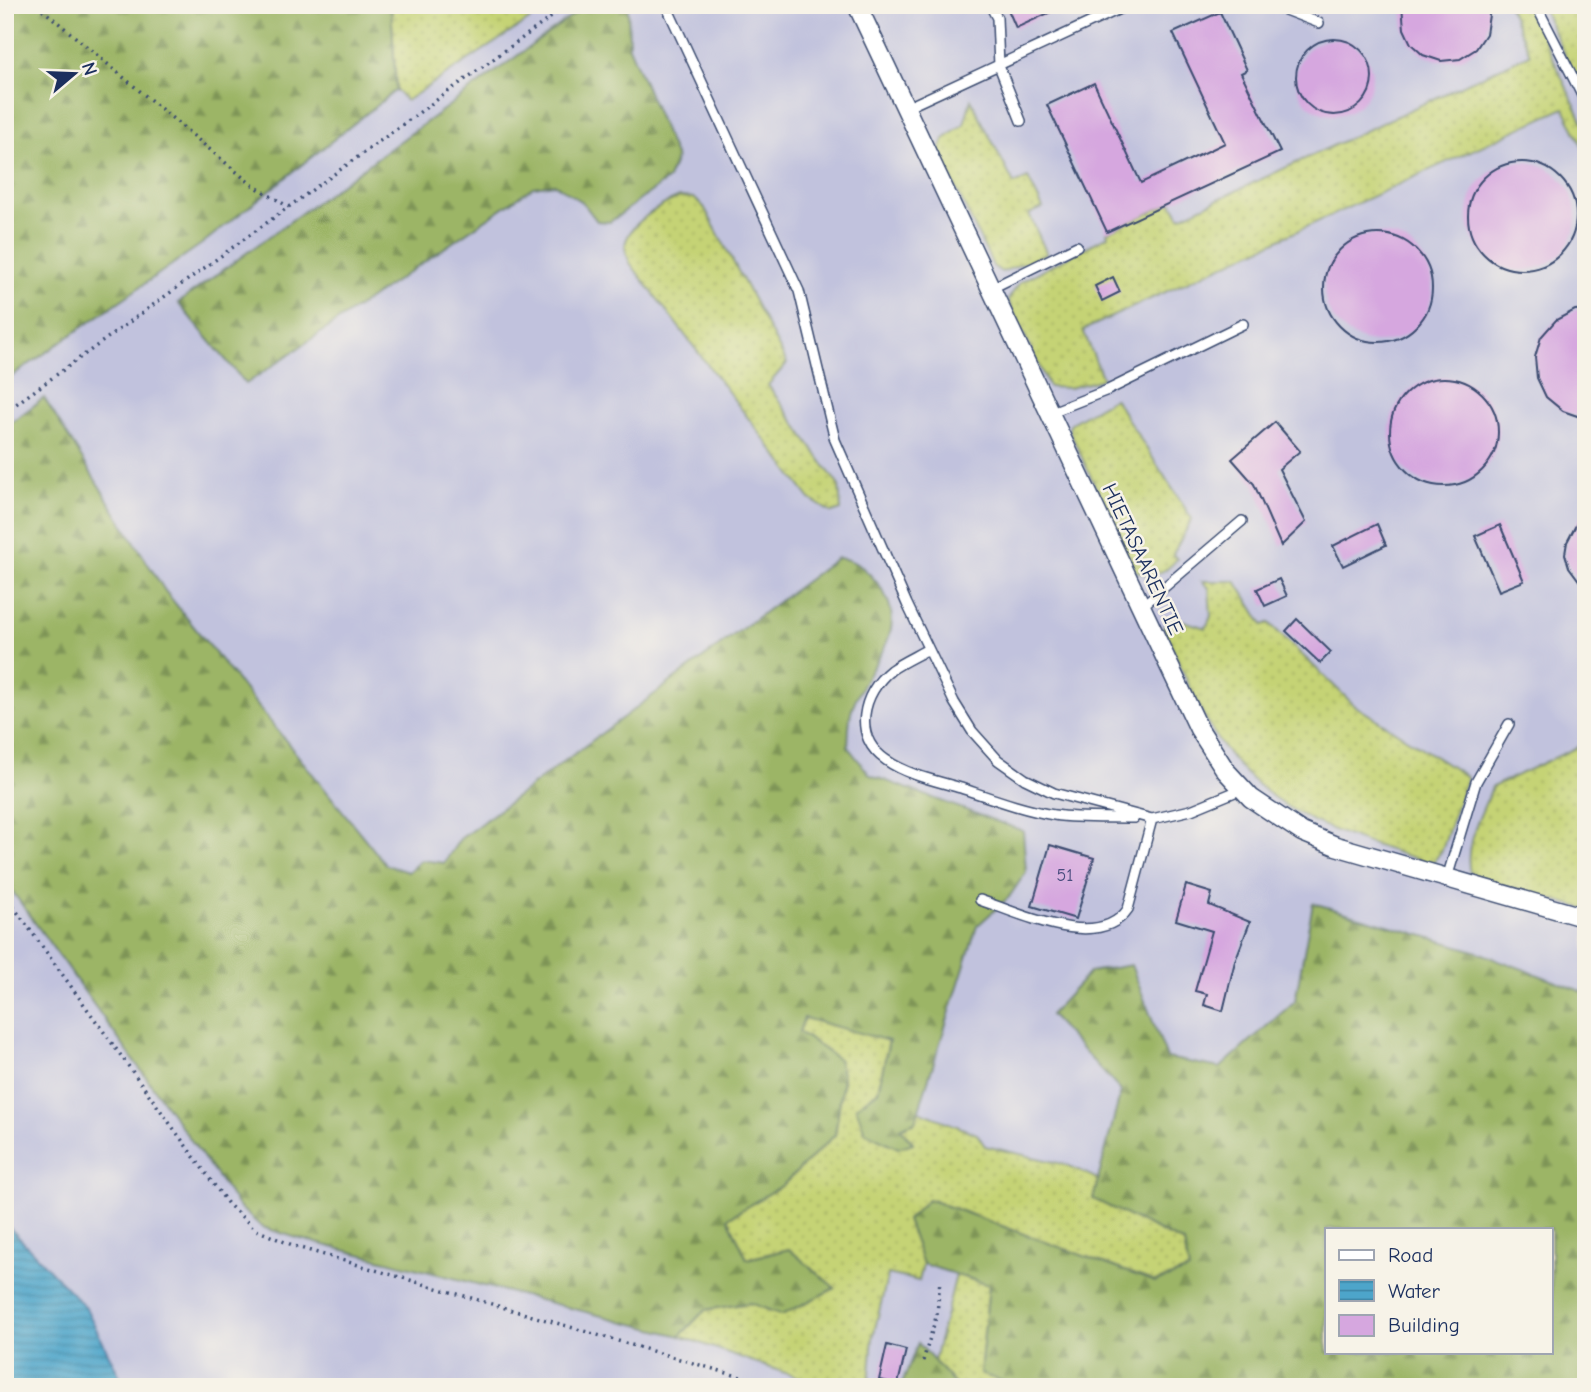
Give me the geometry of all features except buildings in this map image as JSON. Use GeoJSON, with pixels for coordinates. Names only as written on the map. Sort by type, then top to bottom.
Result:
{"type":"FeatureCollection","features":[{"type":"Feature","properties":{"kind":"street","name":"HIETASAARENTIE"},"geometry":{"type":"LineString","coordinates":[[857,5],[1205,740],[1242,789],[1270,813],[1314,837],[1586,918]]}},
{"type":"Feature","properties":{"kind":"lane"},"geometry":{"type":"LineString","coordinates":[[666,5],[799,291],[835,440],[928,649],[972,731],[998,760],[1025,779],[1054,793],[1153,819]]}},
{"type":"Feature","properties":{"kind":"lane"},"geometry":{"type":"LineString","coordinates":[[990,5],[997,18],[999,66],[1021,121]]}},
{"type":"Feature","properties":{"kind":"lane"},"geometry":{"type":"LineString","coordinates":[[906,108],[1128,5]]}},
{"type":"Feature","properties":{"kind":"lane"},"geometry":{"type":"LineString","coordinates":[[1272,5],[1319,23]]}},
{"type":"Feature","properties":{"kind":"lane"},"geometry":{"type":"LineString","coordinates":[[1536,5],[1586,103]]}},
{"type":"Feature","properties":{"kind":"lane"},"geometry":{"type":"LineString","coordinates":[[990,289],[1077,246]]}},
{"type":"Feature","properties":{"kind":"lane"},"geometry":{"type":"LineString","coordinates":[[1049,413],[1108,390],[1243,324]]}},
{"type":"Feature","properties":{"kind":"lane"},"geometry":{"type":"LineString","coordinates":[[1141,607],[1241,521]]}},
{"type":"Feature","properties":{"kind":"lane"},"geometry":{"type":"LineString","coordinates":[[928,649],[891,670],[875,686],[866,702],[864,723],[867,739],[875,752],[888,762],[981,795],[1054,815],[1153,819],[1191,810],[1242,789]]}},
{"type":"Feature","properties":{"kind":"lane"},"geometry":{"type":"LineString","coordinates":[[1447,878],[1476,782],[1508,724]]}},
{"type":"Feature","properties":{"kind":"lane"},"geometry":{"type":"LineString","coordinates":[[980,900],[1066,928],[1101,928],[1120,921],[1128,909],[1153,819]]}},
{"type":"Feature","properties":{"kind":"path"},"geometry":{"type":"LineString","coordinates":[[37,5],[251,184],[275,201],[289,207]]}},
{"type":"Feature","properties":{"kind":"path"},"geometry":{"type":"LineString","coordinates":[[5,412],[568,5]]}},
{"type":"Feature","properties":{"kind":"path"},"geometry":{"type":"LineString","coordinates":[[5,895],[228,1204],[256,1230],[297,1247],[775,1387]]}},
{"type":"Feature","properties":{"kind":"path"},"geometry":{"type":"LineString","coordinates":[[923,1362],[937,1314],[940,1280]]}},
{"type":"Feature","properties":{"kind":"shaded area"},"geometry":{"type":"Polygon","coordinates":[[[5,5],[1584,5],[1586,1387],[125,1387],[86,1308],[5,1223],[5,5]]]}},
{"type":"Feature","properties":{"kind":"green space"},"geometry":{"type":"Polygon","coordinates":[[[5,5],[391,5],[396,90],[203,243],[5,381],[5,5]]]}},
{"type":"Feature","properties":{"kind":"green space"},"geometry":{"type":"Polygon","coordinates":[[[391,5],[552,5],[406,101],[396,90],[391,5]]]}},
{"type":"Feature","properties":{"kind":"green space"},"geometry":{"type":"Polygon","coordinates":[[[587,5],[628,5],[629,47],[676,158],[668,179],[610,222],[597,221],[583,203],[555,184],[533,187],[246,384],[178,303],[587,5]]]}},
{"type":"Feature","properties":{"kind":"green space"},"geometry":{"type":"Polygon","coordinates":[[[1508,5],[1528,5],[1586,129],[1586,154],[1564,108],[1083,330],[1103,379],[1069,388],[1049,387],[1008,300],[1020,282],[1108,236],[1107,232],[1172,202],[1180,217],[1530,54],[1508,5]]]}},
{"type":"Feature","properties":{"kind":"green space"},"geometry":{"type":"Polygon","coordinates":[[[1541,5],[1586,5],[1586,100],[1541,5]]]}},
{"type":"Feature","properties":{"kind":"green space"},"geometry":{"type":"Polygon","coordinates":[[[971,100],[1014,184],[1028,178],[1043,208],[1029,214],[1047,254],[1002,272],[994,268],[939,153],[944,139],[964,124],[971,100]]]}},
{"type":"Feature","properties":{"kind":"green space"},"geometry":{"type":"Polygon","coordinates":[[[680,197],[694,198],[704,207],[787,363],[768,385],[839,486],[841,510],[832,513],[810,499],[630,263],[625,246],[632,230],[655,210],[680,197]]]}},
{"type":"Feature","properties":{"kind":"green space"},"geometry":{"type":"Polygon","coordinates":[[[44,398],[165,591],[386,865],[408,872],[421,860],[444,863],[460,839],[837,558],[857,564],[873,578],[886,597],[892,614],[891,630],[852,709],[848,747],[870,775],[1023,831],[1026,872],[1009,897],[977,926],[915,1122],[900,1128],[913,1143],[898,1148],[865,1132],[856,1107],[878,1091],[889,1041],[804,1018],[799,1032],[838,1059],[843,1078],[835,1135],[783,1185],[728,1218],[747,1259],[789,1249],[835,1288],[782,1315],[750,1303],[705,1310],[680,1336],[297,1238],[262,1227],[239,1207],[5,881],[5,427],[44,398]]]}},
{"type":"Feature","properties":{"kind":"green space"},"geometry":{"type":"Polygon","coordinates":[[[1114,398],[1192,519],[1173,554],[1177,559],[1158,573],[1146,574],[1134,570],[1070,432],[1069,427],[1073,422],[1114,398]]]}},
{"type":"Feature","properties":{"kind":"green space"},"geometry":{"type":"Polygon","coordinates":[[[1202,581],[1236,581],[1263,625],[1269,623],[1354,705],[1467,777],[1442,850],[1432,864],[1368,843],[1309,819],[1257,784],[1234,761],[1199,707],[1163,626],[1177,619],[1206,628],[1211,616],[1209,588],[1202,581]]]}},
{"type":"Feature","properties":{"kind":"green space"},"geometry":{"type":"Polygon","coordinates":[[[1586,743],[1586,909],[1479,879],[1470,873],[1471,840],[1492,787],[1586,743]]]}},
{"type":"Feature","properties":{"kind":"green space"},"geometry":{"type":"Polygon","coordinates":[[[1313,903],[1475,951],[1586,993],[1586,1387],[1021,1387],[980,1374],[989,1285],[923,1264],[907,1220],[928,1199],[1155,1282],[1189,1270],[1184,1243],[1093,1199],[1121,1091],[1050,1015],[1090,972],[1131,965],[1167,1058],[1220,1068],[1295,1001],[1313,903]]]}},
{"type":"Feature","properties":{"kind":"green space"},"geometry":{"type":"Polygon","coordinates":[[[804,1017],[889,1040],[878,1091],[856,1107],[913,1142],[900,1128],[915,1122],[919,1111],[977,1134],[985,1146],[1067,1165],[1098,1179],[1094,1199],[1184,1243],[1189,1270],[1155,1282],[928,1199],[907,1220],[923,1264],[919,1281],[888,1274],[873,1337],[869,1384],[878,1387],[825,1387],[680,1336],[705,1310],[750,1303],[782,1315],[834,1288],[789,1249],[747,1259],[728,1218],[783,1185],[835,1135],[843,1078],[838,1059],[799,1032],[804,1017]]]}},
{"type":"Feature","properties":{"kind":"green space"},"geometry":{"type":"Polygon","coordinates":[[[956,1275],[989,1285],[980,1373],[1021,1387],[957,1387],[934,1361],[956,1275]]]}},
{"type":"Feature","properties":{"kind":"green space"},"geometry":{"type":"Polygon","coordinates":[[[918,1343],[957,1387],[901,1387],[918,1343]]]}},
{"type":"Feature","properties":{"kind":"water"},"geometry":{"type":"Polygon","coordinates":[[[5,1223],[86,1308],[125,1387],[5,1387],[5,1223]]]}}]}
